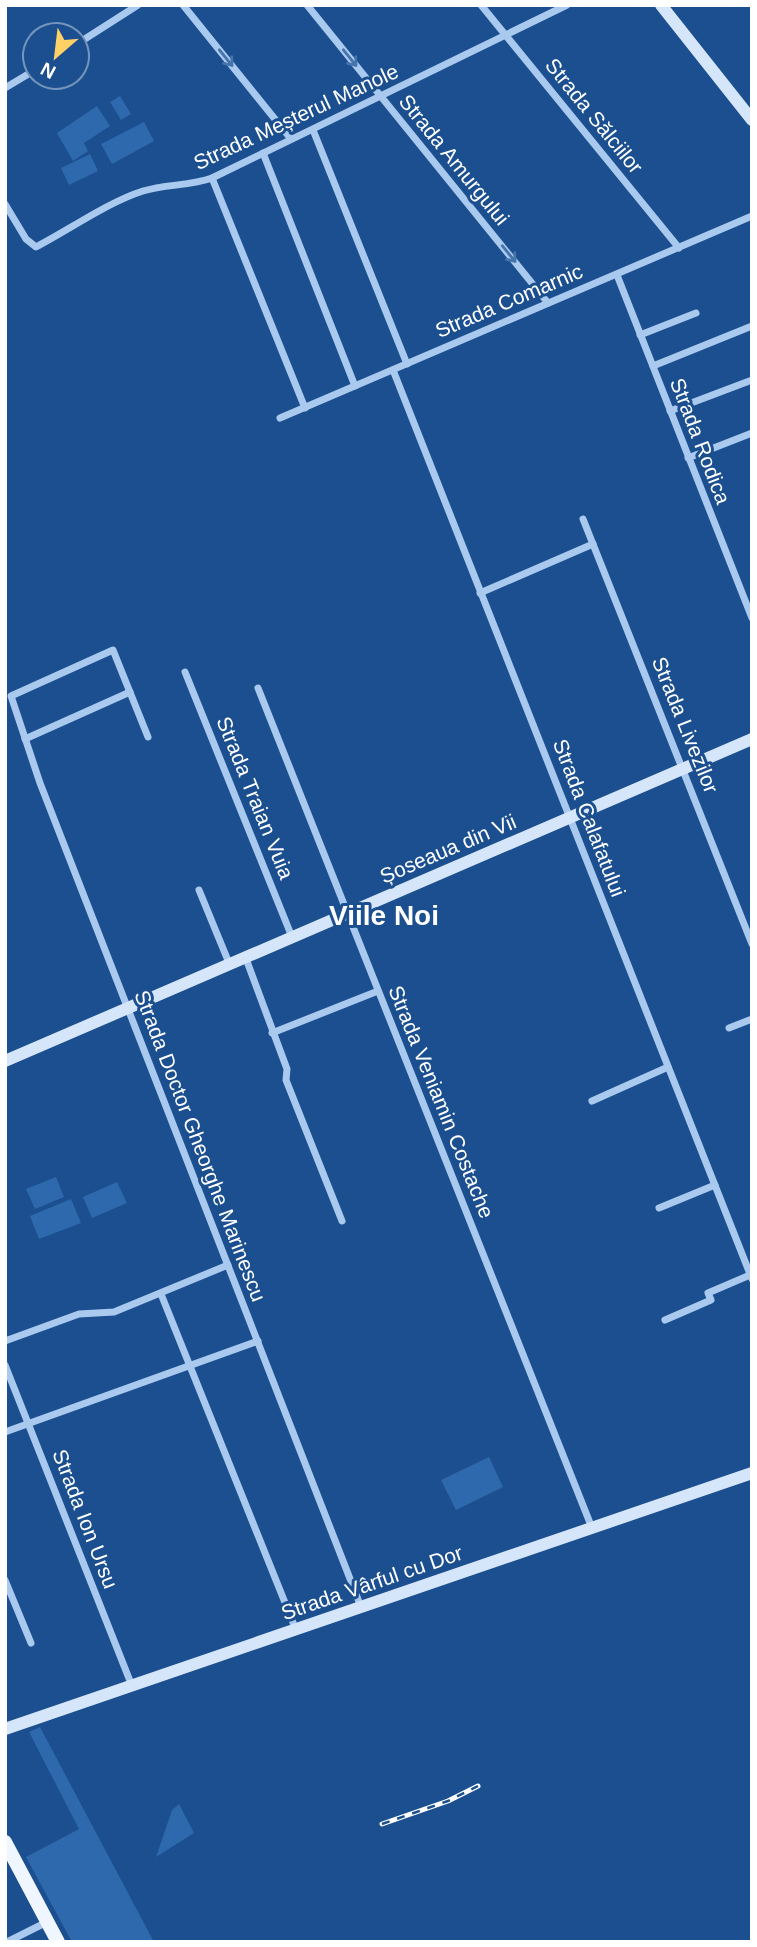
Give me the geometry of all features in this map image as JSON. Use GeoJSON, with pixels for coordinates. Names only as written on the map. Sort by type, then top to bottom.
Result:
{"type":"FeatureCollection","features":[{"type":"Feature","properties":{"kind":"main road"},"geometry":{"type":"LineString","coordinates":[[5,1842],[58,1942]]}},
{"type":"Feature","properties":{"kind":"street"},"geometry":{"type":"LineString","coordinates":[[91,35],[138,5]]}},
{"type":"Feature","properties":{"kind":"street"},"geometry":{"type":"LineString","coordinates":[[183,5],[291,139]]}},
{"type":"Feature","properties":{"kind":"street","name":"Strada Amurgului"},"geometry":{"type":"LineString","coordinates":[[307,5],[548,303]]}},
{"type":"Feature","properties":{"kind":"street","name":"Strada Sălciilor"},"geometry":{"type":"LineString","coordinates":[[481,5],[679,248]]}},
{"type":"Feature","properties":{"kind":"street","name":"Strada Meșterul Manole"},"geometry":{"type":"LineString","coordinates":[[5,204],[26,239],[36,247],[140,192],[176,184],[196,184],[212,178],[507,37],[567,5]]}},
{"type":"Feature","properties":{"kind":"street"},"geometry":{"type":"LineString","coordinates":[[661,5],[752,120]]}},
{"type":"Feature","properties":{"kind":"street"},"geometry":{"type":"LineString","coordinates":[[5,88],[21,78]]}},
{"type":"Feature","properties":{"kind":"street"},"geometry":{"type":"LineString","coordinates":[[313,130],[407,364]]}},
{"type":"Feature","properties":{"kind":"street"},"geometry":{"type":"LineString","coordinates":[[263,153],[355,386]]}},
{"type":"Feature","properties":{"kind":"street"},"geometry":{"type":"LineString","coordinates":[[212,178],[305,408]]}},
{"type":"Feature","properties":{"kind":"street","name":"Strada Comarnic"},"geometry":{"type":"LineString","coordinates":[[280,418],[752,216]]}},
{"type":"Feature","properties":{"kind":"street","name":"Strada Rodica"},"geometry":{"type":"LineString","coordinates":[[617,275],[752,618]]}},
{"type":"Feature","properties":{"kind":"street"},"geometry":{"type":"LineString","coordinates":[[640,335],[696,313]]}},
{"type":"Feature","properties":{"kind":"street"},"geometry":{"type":"LineString","coordinates":[[653,366],[752,326]]}},
{"type":"Feature","properties":{"kind":"street","name":"Strada Calafatului"},"geometry":{"type":"LineString","coordinates":[[393,370],[751,1274]]}},
{"type":"Feature","properties":{"kind":"street"},"geometry":{"type":"LineString","coordinates":[[670,411],[752,380]]}},
{"type":"Feature","properties":{"kind":"street"},"geometry":{"type":"LineString","coordinates":[[688,458],[752,433]]}},
{"type":"Feature","properties":{"kind":"street","name":"Strada Livezilor"},"geometry":{"type":"LineString","coordinates":[[583,519],[752,944]]}},
{"type":"Feature","properties":{"kind":"street"},"geometry":{"type":"LineString","coordinates":[[480,593],[593,544]]}},
{"type":"Feature","properties":{"kind":"street","name":"Strada Doctor Gheorghe Marinescu"},"geometry":{"type":"LineString","coordinates":[[130,691],[113,650],[11,696],[128,1008],[361,1607]]}},
{"type":"Feature","properties":{"kind":"street","name":"Strada Traian Vuia"},"geometry":{"type":"LineString","coordinates":[[185,673],[292,937]]}},
{"type":"Feature","properties":{"kind":"street","name":"Strada Veniamin Costache"},"geometry":{"type":"LineString","coordinates":[[258,688],[592,1528]]}},
{"type":"Feature","properties":{"kind":"street"},"geometry":{"type":"LineString","coordinates":[[25,739],[130,691],[148,737]]}},
{"type":"Feature","properties":{"kind":"street","name":"Șoseaua din Vii"},"geometry":{"type":"LineString","coordinates":[[5,1061],[752,739]]}},
{"type":"Feature","properties":{"kind":"street"},"geometry":{"type":"LineString","coordinates":[[199,890],[229,963]]}},
{"type":"Feature","properties":{"kind":"street"},"geometry":{"type":"LineString","coordinates":[[245,956],[287,1069],[286,1080],[342,1221]]}},
{"type":"Feature","properties":{"kind":"street"},"geometry":{"type":"LineString","coordinates":[[272,1033],[378,991]]}},
{"type":"Feature","properties":{"kind":"street"},"geometry":{"type":"LineString","coordinates":[[729,1028],[752,1019]]}},
{"type":"Feature","properties":{"kind":"street"},"geometry":{"type":"LineString","coordinates":[[592,1101],[668,1067]]}},
{"type":"Feature","properties":{"kind":"street"},"geometry":{"type":"LineString","coordinates":[[659,1208],[715,1185]]}},
{"type":"Feature","properties":{"kind":"street"},"geometry":{"type":"LineString","coordinates":[[5,1341],[79,1314],[114,1312],[228,1265]]}},
{"type":"Feature","properties":{"kind":"street"},"geometry":{"type":"LineString","coordinates":[[665,1320],[711,1300],[708,1293],[751,1274]]}},
{"type":"Feature","properties":{"kind":"street"},"geometry":{"type":"LineString","coordinates":[[161,1294],[296,1630]]}},
{"type":"Feature","properties":{"kind":"street"},"geometry":{"type":"LineString","coordinates":[[5,1432],[258,1341]]}},
{"type":"Feature","properties":{"kind":"street","name":"Strada Ion Ursu"},"geometry":{"type":"LineString","coordinates":[[5,1365],[132,1686]]}},
{"type":"Feature","properties":{"kind":"street","name":"Strada Vârful cu Dor"},"geometry":{"type":"LineString","coordinates":[[5,1728],[752,1474]]}},
{"type":"Feature","properties":{"kind":"street"},"geometry":{"type":"LineString","coordinates":[[5,1580],[31,1643]]}},
{"type":"Feature","properties":{"kind":"street"},"geometry":{"type":"LineString","coordinates":[[7,1942],[47,1922]]}},
{"type":"Feature","properties":{"kind":"shaded area"},"geometry":{"type":"Polygon","coordinates":[[[120,96],[131,114],[121,120],[110,102],[120,96]]]}},
{"type":"Feature","properties":{"kind":"shaded area"},"geometry":{"type":"Polygon","coordinates":[[[97,106],[110,126],[84,143],[88,151],[73,161],[57,133],[97,106]]]}},
{"type":"Feature","properties":{"kind":"shaded area"},"geometry":{"type":"Polygon","coordinates":[[[144,122],[154,141],[112,164],[101,144],[144,122]]]}},
{"type":"Feature","properties":{"kind":"shaded area"},"geometry":{"type":"Polygon","coordinates":[[[90,154],[98,171],[69,185],[61,168],[90,154]]]}},
{"type":"Feature","properties":{"kind":"shaded area"},"geometry":{"type":"Polygon","coordinates":[[[56,1177],[64,1197],[35,1209],[26,1189],[56,1177]]]}},
{"type":"Feature","properties":{"kind":"shaded area"},"geometry":{"type":"Polygon","coordinates":[[[117,1182],[127,1203],[92,1218],[83,1197],[117,1182]]]}},
{"type":"Feature","properties":{"kind":"shaded area"},"geometry":{"type":"Polygon","coordinates":[[[71,1199],[81,1223],[39,1239],[30,1216],[71,1199]]]}},
{"type":"Feature","properties":{"kind":"shaded area"},"geometry":{"type":"Polygon","coordinates":[[[489,1457],[503,1487],[456,1510],[441,1480],[489,1457]]]}},
{"type":"Feature","properties":{"kind":"shaded area"},"geometry":{"type":"Polygon","coordinates":[[[40,1727],[154,1942],[72,1942],[26,1857],[79,1829],[29,1732],[40,1727]]]}},
{"type":"Feature","properties":{"kind":"shaded area"},"geometry":{"type":"Polygon","coordinates":[[[179,1804],[194,1833],[156,1857],[172,1810],[179,1804]]]}},
{"type":"Feature","properties":{"kind":"railway"},"geometry":{"type":"LineString","coordinates":[[382,1824],[448,1801],[478,1786]]}},
{"type":"Feature","properties":{"kind":"district","name":"Viile Noi"},"geometry":{"type":"Point","coordinates":[384,915]}}]}
